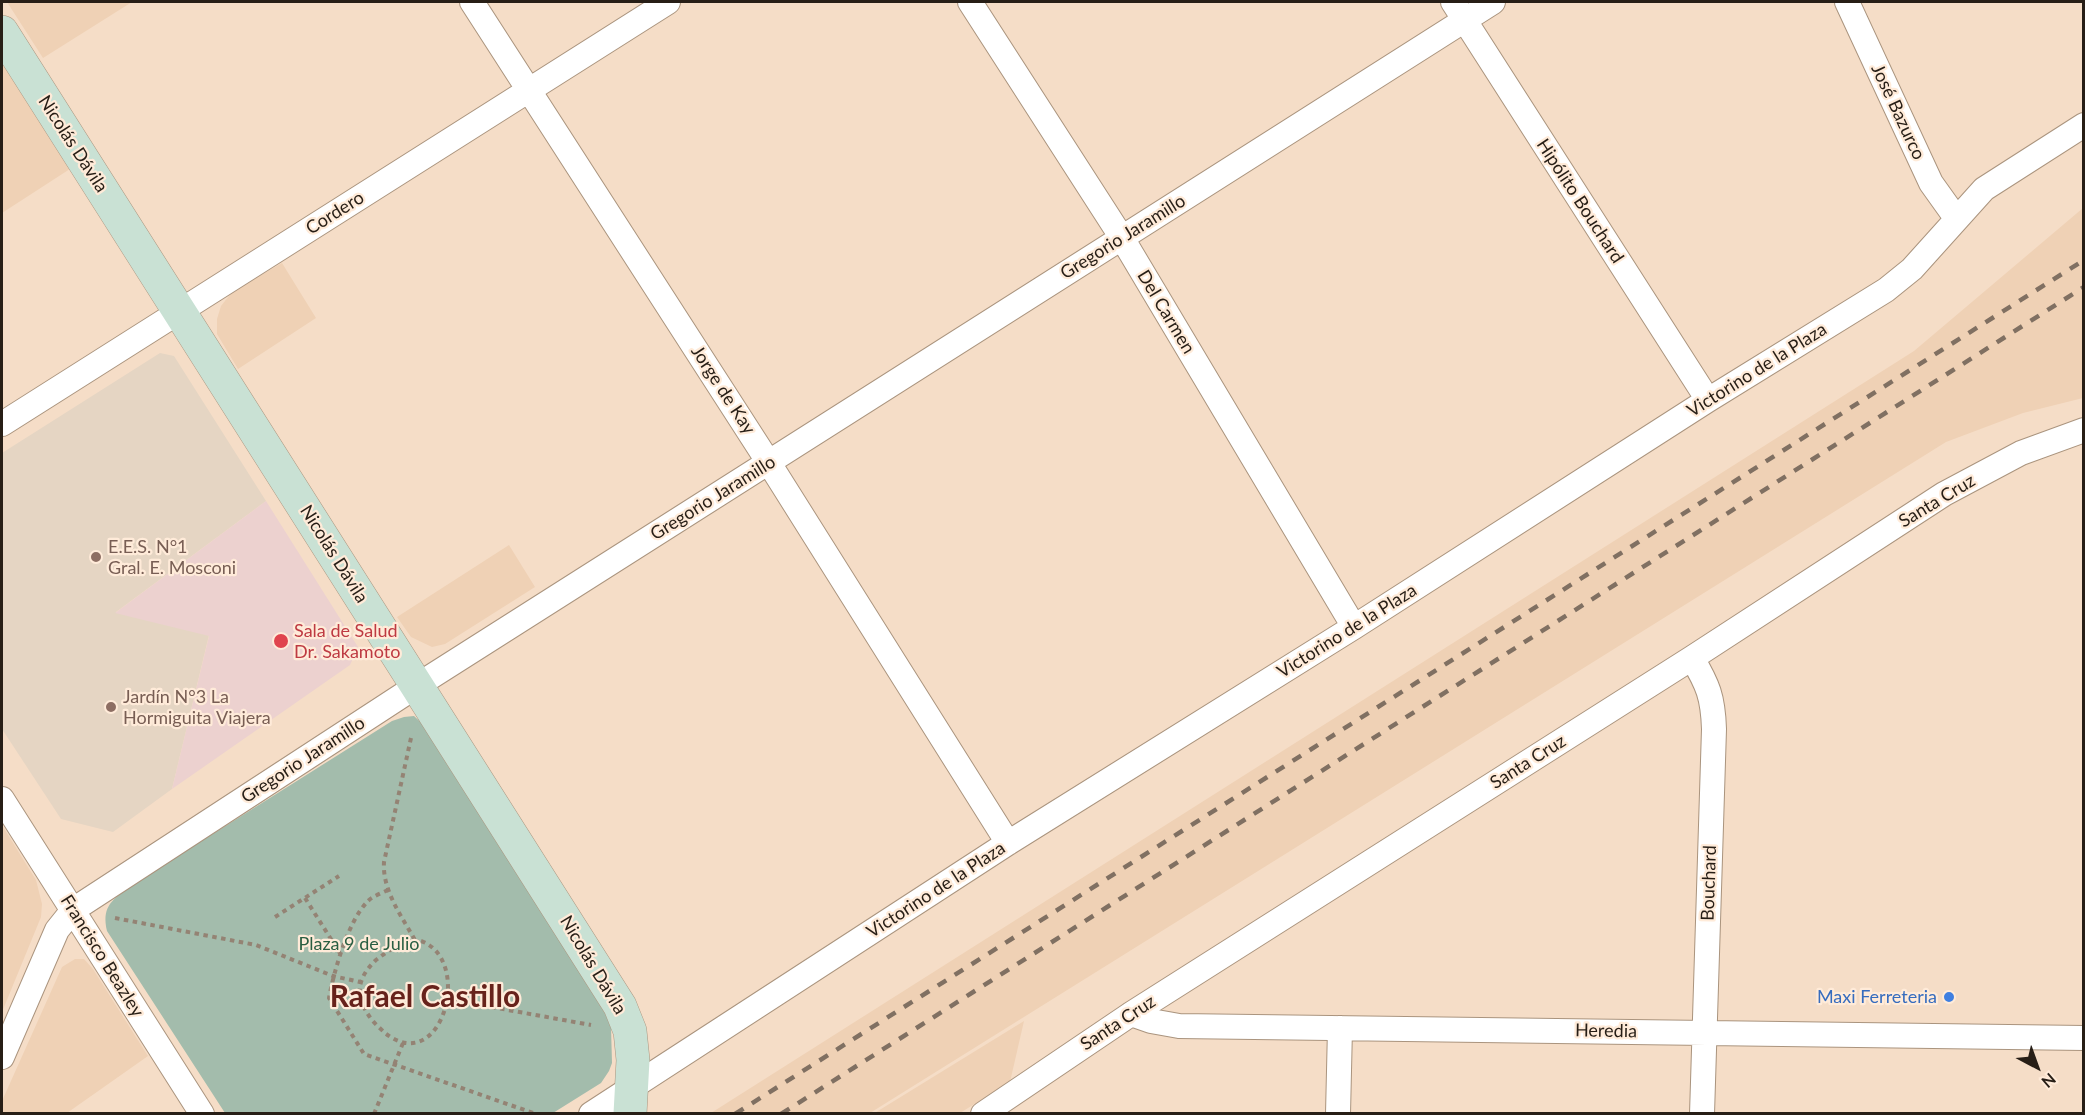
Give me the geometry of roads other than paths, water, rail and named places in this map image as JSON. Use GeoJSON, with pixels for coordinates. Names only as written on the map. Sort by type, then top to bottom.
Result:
{"type":"FeatureCollection","features":[{"type":"Feature","properties":{"kind":"street","name":"Jorge de Kay"},"geometry":{"type":"LineString","coordinates":[[472,2],[769,463],[1008,843]]}},
{"type":"Feature","properties":{"kind":"street","name":"Cordero"},"geometry":{"type":"LineString","coordinates":[[2,424],[668,2]]}},
{"type":"Feature","properties":{"kind":"street","name":"Del Carmen"},"geometry":{"type":"LineString","coordinates":[[970,2],[1122,238],[1354,627]]}},
{"type":"Feature","properties":{"kind":"street","name":"Gregorio Jaramillo"},"geometry":{"type":"LineString","coordinates":[[2,1057],[57,930],[73,910],[1122,238],[1459,10],[1493,2]]}},
{"type":"Feature","properties":{"kind":"street","name":"José Bazurco"},"geometry":{"type":"LineString","coordinates":[[1847,2],[1931,183],[1956,218]]}},
{"type":"Feature","properties":{"kind":"street","name":"Hipólito Bouchard"},"geometry":{"type":"LineString","coordinates":[[1459,10],[1708,400]]}},
{"type":"Feature","properties":{"kind":"street","name":"Nicolás Dávila"},"geometry":{"type":"LineString","coordinates":[[2,32],[620,1006],[630,1031],[633,1060],[630,1100]]}},
{"type":"Feature","properties":{"kind":"street","name":"Victorino de la Plaza"},"geometry":{"type":"LineString","coordinates":[[591,1113],[630,1100],[1008,843],[1886,290],[1912,269],[1984,189],[2084,125]]}},
{"type":"Feature","properties":{"kind":"street","name":"Santa Cruz"},"geometry":{"type":"LineString","coordinates":[[982,1113],[1131,1014],[1692,658],[1944,494],[2021,453],[2084,430]]}},
{"type":"Feature","properties":{"kind":"street","name":"Bouchard"},"geometry":{"type":"LineString","coordinates":[[1692,658],[1707,683],[1713,702],[1714,729],[1702,1113]]}},
{"type":"Feature","properties":{"kind":"street","name":"Francisco Beazley"},"geometry":{"type":"LineString","coordinates":[[2,799],[202,1113]]}},
{"type":"Feature","properties":{"kind":"street","name":"Heredia"},"geometry":{"type":"LineString","coordinates":[[1131,1014],[1151,1021],[1179,1026],[2084,1038]]}},
{"type":"Feature","properties":{"kind":"street"},"geometry":{"type":"LineString","coordinates":[[1338,1113],[1340,1028]]}},
{"type":"Feature","properties":{"kind":"railway"},"geometry":{"type":"LineString","coordinates":[[735,1114],[2084,260]]}},
{"type":"Feature","properties":{"kind":"railway"},"geometry":{"type":"LineString","coordinates":[[781,1114],[2084,287]]}},
{"type":"Feature","properties":{"kind":"place","name":"E.E.S. N°1 Gral. E. Mosconi"},"geometry":{"type":"Point","coordinates":[96,557]}},
{"type":"Feature","properties":{"kind":"place","name":"Sala de Salud Dr. Sakamoto"},"geometry":{"type":"Point","coordinates":[281,641]}},
{"type":"Feature","properties":{"kind":"place","name":"Jardín N°3 La Hormiguita Viajera"},"geometry":{"type":"Point","coordinates":[111,707]}},
{"type":"Feature","properties":{"kind":"place","name":"Maxi Ferreteria"},"geometry":{"type":"Point","coordinates":[1949,997]}},
{"type":"Feature","properties":{"kind":"district","name":"Rafael Castillo"},"geometry":{"type":"Point","coordinates":[425,997]}},
{"type":"Feature","properties":{"kind":"park label","name":"Plaza 9 de Julio"},"geometry":{"type":"Point","coordinates":[359,944]}}]}
